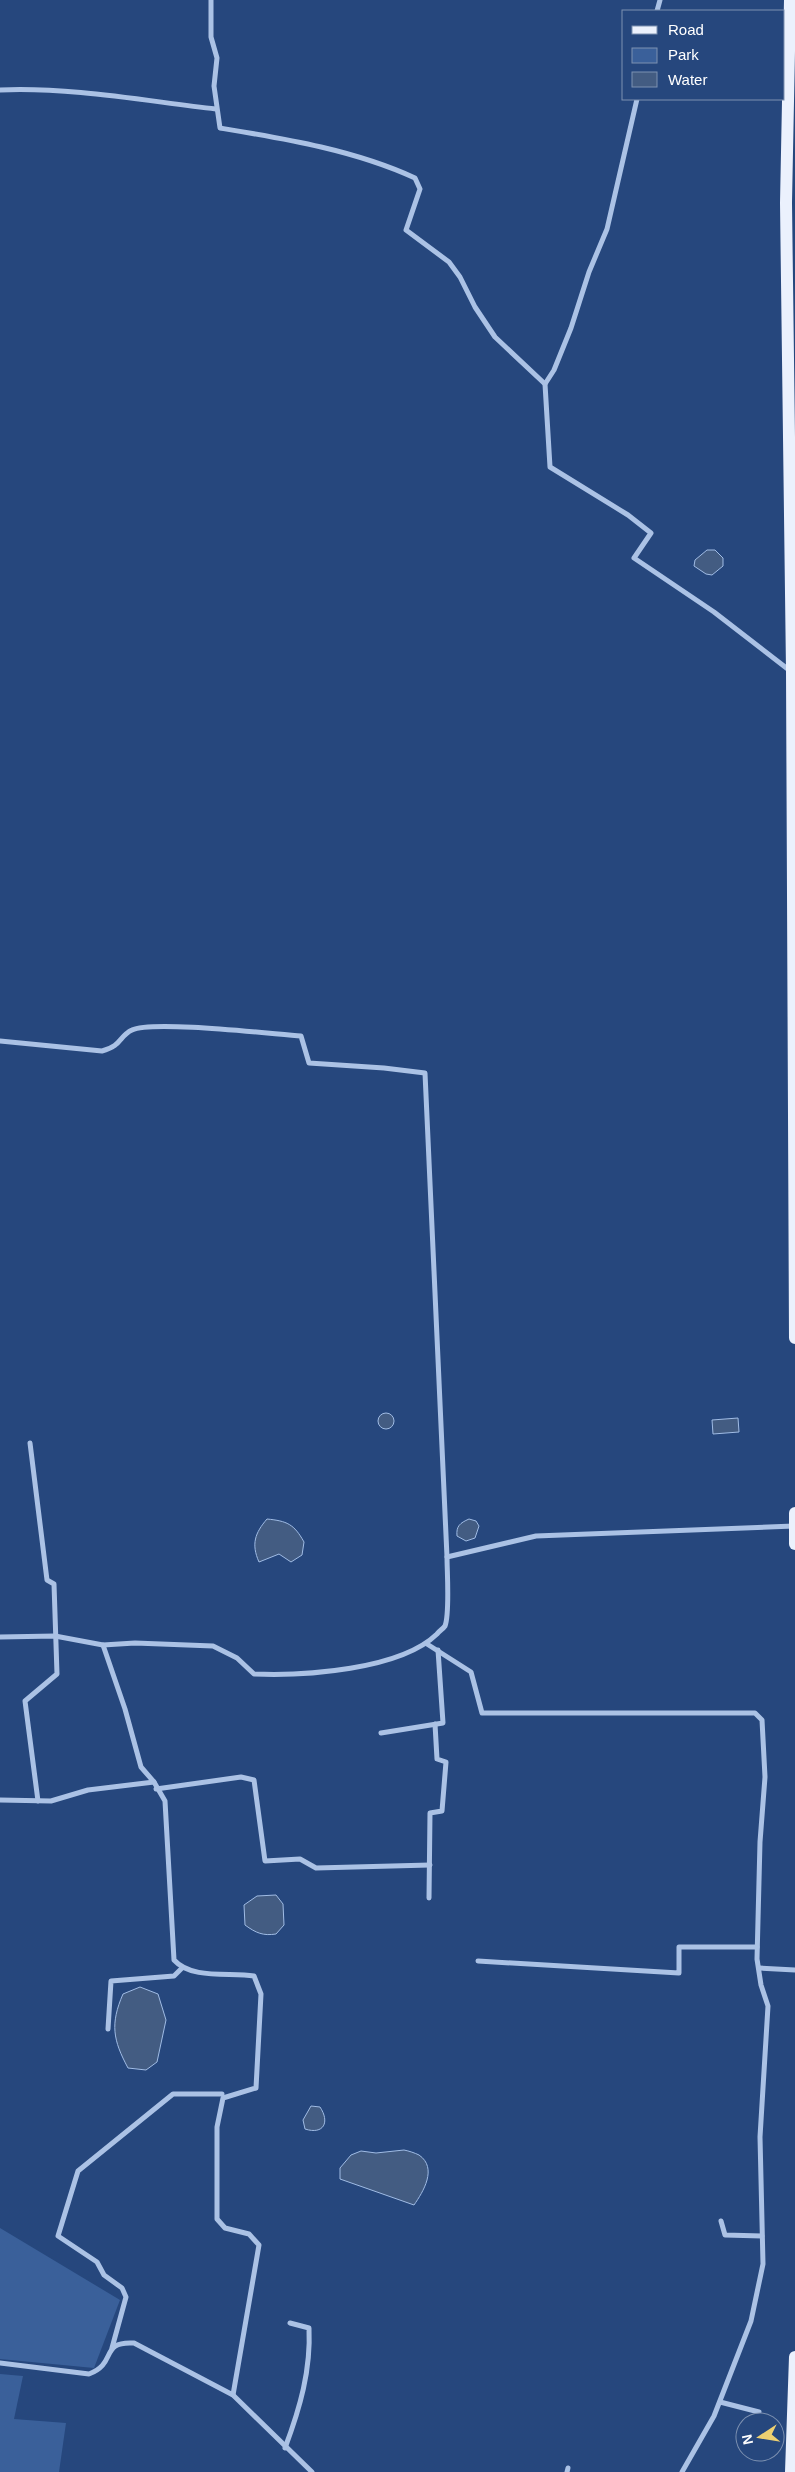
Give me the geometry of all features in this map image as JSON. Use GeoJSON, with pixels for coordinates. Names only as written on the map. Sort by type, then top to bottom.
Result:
{"type":"FeatureCollection","features":[{"type":"Feature","properties":{"kind":"main road"},"geometry":{"type":"LineString","coordinates":[[790,0],[786,203],[793,673],[795,1338]]}},
{"type":"Feature","properties":{"kind":"main road"},"geometry":{"type":"LineString","coordinates":[[795,1513],[795,1544]]}},
{"type":"Feature","properties":{"kind":"main road"},"geometry":{"type":"LineString","coordinates":[[791,2472],[795,2356]]}},
{"type":"Feature","properties":{"kind":"street"},"geometry":{"type":"LineString","coordinates":[[210,0],[211,37],[217,58],[214,86],[220,128],[292,140],[387,165],[415,178],[420,189],[406,230],[449,262],[460,277],[474,307],[495,337],[545,384]]}},
{"type":"Feature","properties":{"kind":"street"},"geometry":{"type":"LineString","coordinates":[[0,90],[105,96],[216,109]]}},
{"type":"Feature","properties":{"kind":"street"},"geometry":{"type":"LineString","coordinates":[[637,100],[607,229],[568,336],[554,370],[545,384],[550,467],[628,515],[651,533],[634,558],[714,612],[793,673]]}},
{"type":"Feature","properties":{"kind":"street"},"geometry":{"type":"LineString","coordinates":[[0,1041],[102,1051],[115,1048],[132,1030],[157,1026],[301,1036],[309,1063],[425,1073],[447,1557],[447,1614],[444,1627],[428,1644],[378,1663],[289,1676],[254,1674],[237,1658],[213,1646],[135,1643],[103,1645],[55,1636],[0,1637]]}},
{"type":"Feature","properties":{"kind":"street"},"geometry":{"type":"LineString","coordinates":[[30,1443],[47,1580],[54,1584],[57,1674],[25,1701],[38,1800]]}},
{"type":"Feature","properties":{"kind":"street"},"geometry":{"type":"LineString","coordinates":[[447,1557],[536,1536],[794,1526]]}},
{"type":"Feature","properties":{"kind":"street"},"geometry":{"type":"LineString","coordinates":[[428,1644],[471,1672],[482,1713],[734,1712],[755,1713],[762,1720],[765,1777],[758,1947],[759,1968],[768,2006],[760,2137],[763,2264],[751,2321],[720,2402],[698,2446],[682,2472]]}},
{"type":"Feature","properties":{"kind":"street"},"geometry":{"type":"LineString","coordinates":[[103,1645],[125,1709],[141,1767],[154,1782],[156,1790],[165,1801],[174,1960],[182,1968],[196,1972],[254,1976],[261,1994],[256,2088],[223,2098],[217,2127],[216,2220],[225,2228],[249,2234],[260,2245],[233,2394]]}},
{"type":"Feature","properties":{"kind":"street"},"geometry":{"type":"LineString","coordinates":[[380,1733],[443,1723],[438,1650]]}},
{"type":"Feature","properties":{"kind":"street"},"geometry":{"type":"LineString","coordinates":[[430,1898],[430,1813],[442,1811],[446,1762],[437,1759],[435,1724]]}},
{"type":"Feature","properties":{"kind":"street"},"geometry":{"type":"LineString","coordinates":[[156,1790],[241,1777],[254,1780],[265,1861],[300,1859],[316,1868],[430,1865]]}},
{"type":"Feature","properties":{"kind":"street"},"geometry":{"type":"LineString","coordinates":[[0,1800],[51,1801],[88,1790],[154,1782]]}},
{"type":"Feature","properties":{"kind":"street"},"geometry":{"type":"LineString","coordinates":[[478,1961],[679,1973],[679,1948],[758,1947]]}},
{"type":"Feature","properties":{"kind":"street"},"geometry":{"type":"LineString","coordinates":[[108,2030],[111,1981],[174,1976],[182,1968]]}},
{"type":"Feature","properties":{"kind":"street"},"geometry":{"type":"LineString","coordinates":[[759,1968],[795,1970]]}},
{"type":"Feature","properties":{"kind":"street"},"geometry":{"type":"LineString","coordinates":[[0,2363],[89,2374],[100,2370],[107,2363],[126,2297],[122,2288],[104,2275],[97,2262],[58,2236],[78,2171],[173,2094],[222,2094]]}},
{"type":"Feature","properties":{"kind":"street"},"geometry":{"type":"LineString","coordinates":[[721,2221],[725,2235],[762,2236]]}},
{"type":"Feature","properties":{"kind":"street"},"geometry":{"type":"LineString","coordinates":[[285,2448],[300,2407],[310,2355],[310,2328],[290,2323]]}},
{"type":"Feature","properties":{"kind":"street"},"geometry":{"type":"LineString","coordinates":[[112,2348],[119,2342],[134,2343],[233,2394],[285,2448],[312,2472]]}},
{"type":"Feature","properties":{"kind":"street"},"geometry":{"type":"LineString","coordinates":[[720,2402],[759,2412]]}},
{"type":"Feature","properties":{"kind":"green space"},"geometry":{"type":"Polygon","coordinates":[[[0,2228],[120,2300],[94,2368],[0,2359],[0,2228]]]}},
{"type":"Feature","properties":{"kind":"green space"},"geometry":{"type":"Polygon","coordinates":[[[0,2374],[23,2376],[14,2419],[66,2423],[59,2472],[0,2472],[0,2374]]]}},
{"type":"Feature","properties":{"kind":"water"},"geometry":{"type":"Polygon","coordinates":[[[707,550],[715,550],[723,558],[723,566],[712,575],[706,574],[694,566],[695,560],[707,550]]]}},
{"type":"Feature","properties":{"kind":"water"},"geometry":{"type":"Polygon","coordinates":[[[383,1413],[389,1413],[394,1418],[392,1427],[383,1429],[378,1424],[378,1418],[383,1413]]]}},
{"type":"Feature","properties":{"kind":"water"},"geometry":{"type":"Polygon","coordinates":[[[738,1418],[739,1432],[713,1434],[712,1420],[738,1418]]]}},
{"type":"Feature","properties":{"kind":"water"},"geometry":{"type":"Polygon","coordinates":[[[267,1519],[285,1522],[297,1531],[304,1542],[302,1555],[291,1562],[279,1554],[259,1562],[255,1544],[257,1534],[267,1519]]]}},
{"type":"Feature","properties":{"kind":"water"},"geometry":{"type":"Polygon","coordinates":[[[469,1519],[476,1521],[479,1526],[475,1538],[466,1541],[457,1536],[457,1530],[461,1524],[469,1519]]]}},
{"type":"Feature","properties":{"kind":"water"},"geometry":{"type":"Polygon","coordinates":[[[276,1895],[283,1904],[284,1925],[276,1934],[267,1935],[260,1933],[245,1925],[244,1905],[257,1896],[276,1895]]]}},
{"type":"Feature","properties":{"kind":"water"},"geometry":{"type":"Polygon","coordinates":[[[140,1987],[158,1994],[166,2020],[157,2062],[146,2070],[128,2068],[119,2049],[115,2032],[116,2014],[123,1994],[140,1987]]]}},
{"type":"Feature","properties":{"kind":"water"},"geometry":{"type":"Polygon","coordinates":[[[311,2106],[320,2107],[323,2112],[325,2122],[321,2129],[305,2129],[303,2120],[311,2106]]]}},
{"type":"Feature","properties":{"kind":"water"},"geometry":{"type":"Polygon","coordinates":[[[404,2150],[419,2155],[425,2160],[427,2166],[428,2173],[425,2187],[414,2205],[340,2179],[340,2168],[351,2155],[361,2151],[376,2153],[404,2150]]]}}]}
